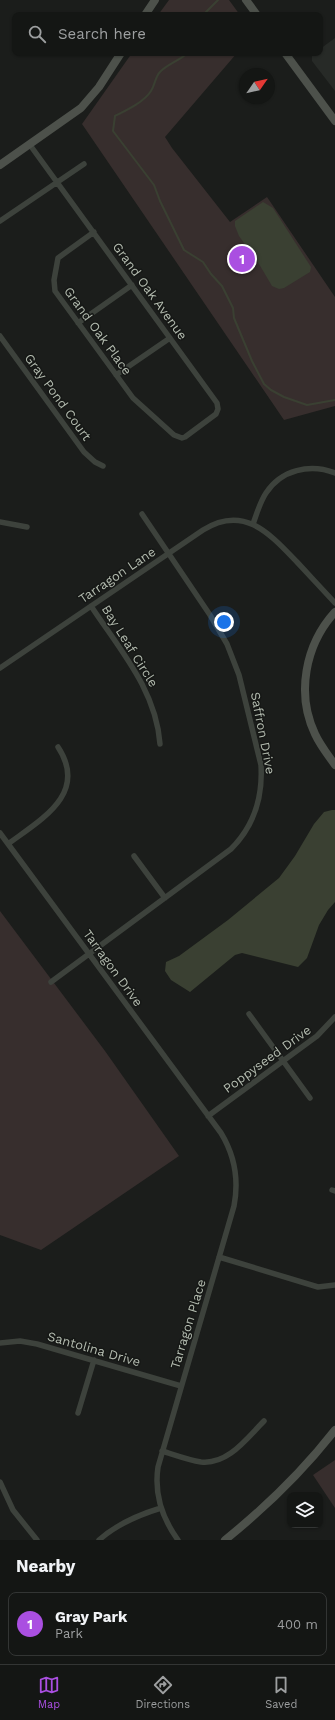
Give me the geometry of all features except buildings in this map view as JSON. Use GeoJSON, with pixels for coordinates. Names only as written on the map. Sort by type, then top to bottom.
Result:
{"type":"FeatureCollection","features":[{"type":"Feature","properties":{"kind":"street"},"geometry":{"type":"LineString","coordinates":[[147,12],[154,0]]}},
{"type":"Feature","properties":{"kind":"street"},"geometry":{"type":"LineString","coordinates":[[246,0],[255,12]]}},
{"type":"Feature","properties":{"kind":"street"},"geometry":{"type":"LineString","coordinates":[[0,165],[74,113],[99,87],[119,56]]}},
{"type":"Feature","properties":{"kind":"street"},"geometry":{"type":"LineString","coordinates":[[287,56],[335,121]]}},
{"type":"Feature","properties":{"kind":"street","name":"Grand Oak Avenue"},"geometry":{"type":"LineString","coordinates":[[30,145],[215,400],[218,409],[216,414],[185,437],[178,437]]}},
{"type":"Feature","properties":{"kind":"street"},"geometry":{"type":"LineString","coordinates":[[0,221],[84,164]]}},
{"type":"Feature","properties":{"kind":"street","name":"Grand Oak Place"},"geometry":{"type":"LineString","coordinates":[[94,232],[60,256],[55,270],[55,291],[136,402],[170,433],[178,437]]}},
{"type":"Feature","properties":{"kind":"street"},"geometry":{"type":"LineString","coordinates":[[78,323],[132,285]]}},
{"type":"Feature","properties":{"kind":"street","name":"Gray Pond Court"},"geometry":{"type":"LineString","coordinates":[[0,336],[84,452],[95,462],[103,466]]}},
{"type":"Feature","properties":{"kind":"street"},"geometry":{"type":"LineString","coordinates":[[116,376],[170,338]]}},
{"type":"Feature","properties":{"kind":"street"},"geometry":{"type":"LineString","coordinates":[[335,473],[323,469],[309,468],[293,472],[283,477],[267,492],[253,524],[274,538],[335,603]]}},
{"type":"Feature","properties":{"kind":"street","name":"Saffron Drive"},"geometry":{"type":"LineString","coordinates":[[52,982],[227,852],[248,827],[256,809],[262,779],[261,765],[244,692],[233,657],[212,618],[142,514]]}},
{"type":"Feature","properties":{"kind":"street","name":"Tarragon Lane"},"geometry":{"type":"LineString","coordinates":[[0,668],[205,529],[216,524],[233,521],[253,524]]}},
{"type":"Feature","properties":{"kind":"street"},"geometry":{"type":"LineString","coordinates":[[0,522],[27,527]]}},
{"type":"Feature","properties":{"kind":"street","name":"Bay Leaf Circle"},"geometry":{"type":"LineString","coordinates":[[91,606],[145,687],[158,724],[160,744]]}},
{"type":"Feature","properties":{"kind":"street"},"geometry":{"type":"LineString","coordinates":[[335,612],[320,632],[313,647],[306,669],[305,691],[306,707],[313,729],[321,746],[335,765]]}},
{"type":"Feature","properties":{"kind":"street"},"geometry":{"type":"LineString","coordinates":[[8,844],[50,813],[61,800],[66,790],[67,773],[63,757],[58,747]]}},
{"type":"Feature","properties":{"kind":"street","name":"Tarragon Drive"},"geometry":{"type":"LineString","coordinates":[[0,833],[208,1116]]}},
{"type":"Feature","properties":{"kind":"street"},"geometry":{"type":"LineString","coordinates":[[134,856],[165,898]]}},
{"type":"Feature","properties":{"kind":"street"},"geometry":{"type":"LineString","coordinates":[[249,1014],[310,1098]]}},
{"type":"Feature","properties":{"kind":"street","name":"Poppyseed Drive"},"geometry":{"type":"LineString","coordinates":[[208,1116],[321,1033],[335,1017]]}},
{"type":"Feature","properties":{"kind":"street","name":"Tarragon Place"},"geometry":{"type":"LineString","coordinates":[[178,1540],[167,1524],[161,1508],[157,1478],[162,1451],[234,1206],[236,1190],[236,1173],[231,1152],[226,1141],[208,1116]]}},
{"type":"Feature","properties":{"kind":"street"},"geometry":{"type":"LineString","coordinates":[[219,1257],[318,1287],[335,1285]]}},
{"type":"Feature","properties":{"kind":"street","name":"Santolina Drive"},"geometry":{"type":"LineString","coordinates":[[0,1343],[31,1343],[181,1386]]}},
{"type":"Feature","properties":{"kind":"street"},"geometry":{"type":"LineString","coordinates":[[78,1413],[94,1360]]}},
{"type":"Feature","properties":{"kind":"street"},"geometry":{"type":"LineString","coordinates":[[162,1451],[196,1461],[216,1461],[231,1453],[264,1421]]}},
{"type":"Feature","properties":{"kind":"street"},"geometry":{"type":"LineString","coordinates":[[225,1540],[279,1493],[304,1467],[335,1430]]}},
{"type":"Feature","properties":{"kind":"street"},"geometry":{"type":"LineString","coordinates":[[0,1482],[13,1510],[37,1540]]}},
{"type":"Feature","properties":{"kind":"street"},"geometry":{"type":"LineString","coordinates":[[99,1540],[111,1530],[128,1520],[161,1508]]}},
{"type":"Feature","properties":{"kind":"shaded area"},"geometry":{"type":"Polygon","coordinates":[[[169,0],[229,0],[238,12],[160,12],[169,0]]]}},
{"type":"Feature","properties":{"kind":"shaded area"},"geometry":{"type":"Polygon","coordinates":[[[335,38],[335,91],[312,61],[312,56],[323,56],[323,47],[335,38]]]}},
{"type":"Feature","properties":{"kind":"shaded area"},"geometry":{"type":"Polygon","coordinates":[[[130,56],[234,56],[165,137],[230,222],[267,197],[335,297],[335,406],[284,420],[82,124],[130,56]]]}},
{"type":"Feature","properties":{"kind":"shaded area"},"geometry":{"type":"Polygon","coordinates":[[[263,202],[273,208],[311,267],[310,272],[284,288],[279,289],[272,286],[259,264],[239,236],[235,226],[235,221],[263,202]]]}},
{"type":"Feature","properties":{"kind":"shaded area"},"geometry":{"type":"Polygon","coordinates":[[[335,810],[335,902],[319,925],[307,958],[298,967],[242,953],[235,955],[190,992],[171,980],[165,971],[166,962],[179,956],[228,920],[279,878],[295,856],[314,824],[324,812],[335,810]]]}},
{"type":"Feature","properties":{"kind":"shaded area"},"geometry":{"type":"Polygon","coordinates":[[[0,911],[105,1051],[179,1156],[41,1250],[0,1235],[0,911]]]}},
{"type":"Feature","properties":{"kind":"shaded area"},"geometry":{"type":"Polygon","coordinates":[[[335,1460],[335,1508],[313,1475],[335,1460]]]}},
{"type":"Feature","properties":{"kind":"waterway"},"geometry":{"type":"LineString","coordinates":[[206,12],[218,0]]}},
{"type":"Feature","properties":{"kind":"waterway"},"geometry":{"type":"LineString","coordinates":[[184,56],[160,72],[151,91],[144,99],[115,116],[113,131],[154,185],[160,201],[184,250],[203,262],[222,286],[233,308],[234,318],[252,361],[264,384],[271,390],[284,397],[307,405],[335,400]]}},
{"type":"Feature","properties":{"kind":"place","name":"Gray Park"},"geometry":{"type":"Point","coordinates":[242,259]}}]}
